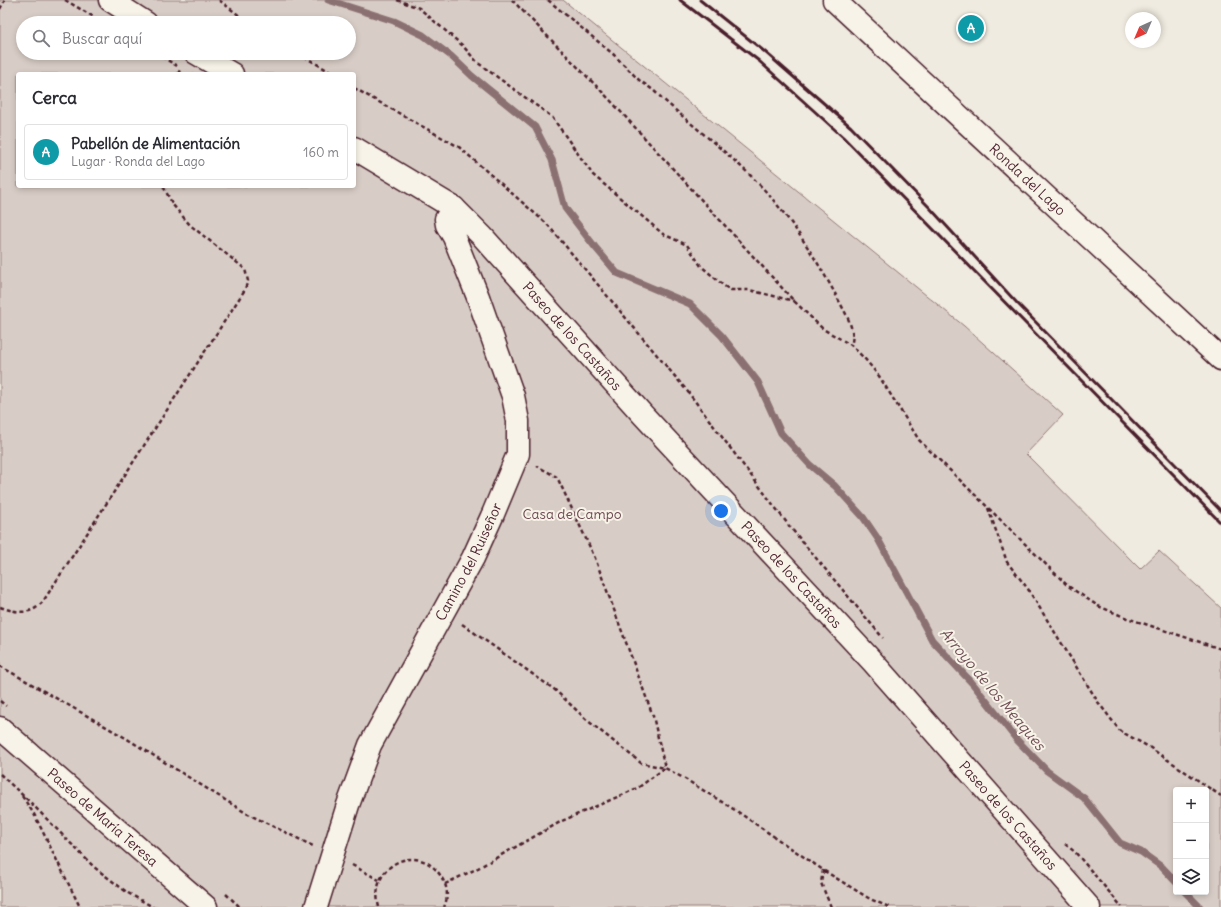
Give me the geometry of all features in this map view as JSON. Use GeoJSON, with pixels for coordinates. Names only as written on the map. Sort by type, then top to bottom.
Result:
{"type":"FeatureCollection","features":[{"type":"Feature","properties":{"kind":"street"},"geometry":{"type":"LineString","coordinates":[[110,0],[135,16]]}},
{"type":"Feature","properties":{"kind":"street","name":"Ronda del Lago"},"geometry":{"type":"LineString","coordinates":[[834,0],[1221,360]]}},
{"type":"Feature","properties":{"kind":"street"},"geometry":{"type":"LineString","coordinates":[[188,64],[223,72]]}},
{"type":"Feature","properties":{"kind":"street","name":"Paseo de los Castaños"},"geometry":{"type":"LineString","coordinates":[[356,149],[454,208],[483,237],[644,416],[872,661],[1090,907]]}},
{"type":"Feature","properties":{"kind":"street","name":"Camino del Ruiseñor"},"geometry":{"type":"LineString","coordinates":[[316,907],[348,805],[370,745],[444,612],[493,514],[518,454],[518,422],[513,396],[478,297],[454,237],[447,225],[446,219],[454,208]]}},
{"type":"Feature","properties":{"kind":"street","name":"Paseo de María Teresa"},"geometry":{"type":"LineString","coordinates":[[0,728],[206,907]]}},
{"type":"Feature","properties":{"kind":"path"},"geometry":{"type":"LineString","coordinates":[[0,10],[5,0]]}},
{"type":"Feature","properties":{"kind":"path"},"geometry":{"type":"LineString","coordinates":[[65,0],[93,16]]}},
{"type":"Feature","properties":{"kind":"path"},"geometry":{"type":"LineString","coordinates":[[219,0],[240,16]]}},
{"type":"Feature","properties":{"kind":"path"},"geometry":{"type":"LineString","coordinates":[[397,0],[419,8],[462,45],[478,63],[552,116],[593,175],[663,234],[687,245],[701,266],[724,286],[731,290],[749,290],[794,301]]}},
{"type":"Feature","properties":{"kind":"path"},"geometry":{"type":"LineString","coordinates":[[512,0],[610,100],[794,301],[823,329],[851,345],[879,376],[919,440],[1068,586],[1098,606],[1127,618],[1221,649]]}},
{"type":"Feature","properties":{"kind":"path"},"geometry":{"type":"LineString","coordinates":[[548,0],[613,54],[638,80],[653,90],[752,177],[767,194],[794,228],[822,270],[846,316],[852,332],[853,339],[851,345]]}},
{"type":"Feature","properties":{"kind":"path"},"geometry":{"type":"LineString","coordinates":[[176,60],[188,64],[180,72]]}},
{"type":"Feature","properties":{"kind":"path"},"geometry":{"type":"LineString","coordinates":[[310,60],[331,72]]}},
{"type":"Feature","properties":{"kind":"path"},"geometry":{"type":"LineString","coordinates":[[356,89],[459,147],[547,224],[688,392],[790,527],[887,642]]}},
{"type":"Feature","properties":{"kind":"path"},"geometry":{"type":"LineString","coordinates":[[0,607],[16,612],[30,612],[39,607],[244,291],[248,281],[245,269],[190,225],[173,205],[164,188]]}},
{"type":"Feature","properties":{"kind":"path"},"geometry":{"type":"LineString","coordinates":[[518,454],[557,477],[595,558],[633,657],[653,716],[665,768]]}},
{"type":"Feature","properties":{"kind":"path"},"geometry":{"type":"LineString","coordinates":[[988,507],[1007,562],[1028,589],[1098,702],[1120,731],[1149,747],[1221,796]]}},
{"type":"Feature","properties":{"kind":"path"},"geometry":{"type":"LineString","coordinates":[[444,612],[555,690],[588,721],[640,763],[665,768],[735,810],[823,870],[870,899],[889,907]]}},
{"type":"Feature","properties":{"kind":"path"},"geometry":{"type":"LineString","coordinates":[[0,666],[130,740],[246,813],[333,855],[379,880]]}},
{"type":"Feature","properties":{"kind":"path"},"geometry":{"type":"LineString","coordinates":[[445,884],[478,868],[493,858],[562,821],[622,796],[639,787],[665,768]]}},
{"type":"Feature","properties":{"kind":"path"},"geometry":{"type":"LineString","coordinates":[[0,774],[94,867],[128,893],[153,907]]}},
{"type":"Feature","properties":{"kind":"path"},"geometry":{"type":"LineString","coordinates":[[21,794],[34,814],[80,907]]}},
{"type":"Feature","properties":{"kind":"path"},"geometry":{"type":"LineString","coordinates":[[1064,842],[1075,852],[1122,907]]}},
{"type":"Feature","properties":{"kind":"path"},"geometry":{"type":"LineString","coordinates":[[379,907],[377,889],[379,880],[385,871],[393,864],[403,860],[413,859],[424,861],[433,866],[445,884],[447,894],[444,907]]}},
{"type":"Feature","properties":{"kind":"path"},"geometry":{"type":"LineString","coordinates":[[823,870],[821,883],[831,907]]}},
{"type":"Feature","properties":{"kind":"green space","name":"Casa de Campo"},"geometry":{"type":"Polygon","coordinates":[[[0,0],[563,0],[964,326],[1063,415],[1026,454],[1140,569],[1159,551],[1221,608],[1221,907],[0,907],[0,0]]]}},
{"type":"Feature","properties":{"kind":"waterway","name":"Arroyo de los Meaques"},"geometry":{"type":"LineString","coordinates":[[328,0],[394,21],[423,35],[451,56],[472,76],[535,127],[552,160],[565,208],[617,273],[690,304],[722,336],[758,382],[781,433],[810,465],[835,486],[863,517],[878,539],[932,640],[973,684],[1017,740],[1047,771],[1084,798],[1120,843],[1141,852],[1162,867],[1173,879]]}},
{"type":"Feature","properties":{"kind":"waterway","name":"Arroyo de los Meaques"},"geometry":{"type":"LineString","coordinates":[[1188,895],[1200,907]]}},
{"type":"Feature","properties":{"kind":"railway"},"geometry":{"type":"LineString","coordinates":[[680,0],[759,61],[843,137],[1221,523]]}},
{"type":"Feature","properties":{"kind":"railway"},"geometry":{"type":"LineString","coordinates":[[700,0],[765,52],[851,127],[930,208],[1017,303],[1221,511]]}},
{"type":"Feature","properties":{"kind":"place","name":"Pabellón de Alimentación"},"geometry":{"type":"Point","coordinates":[971,28]}}]}
